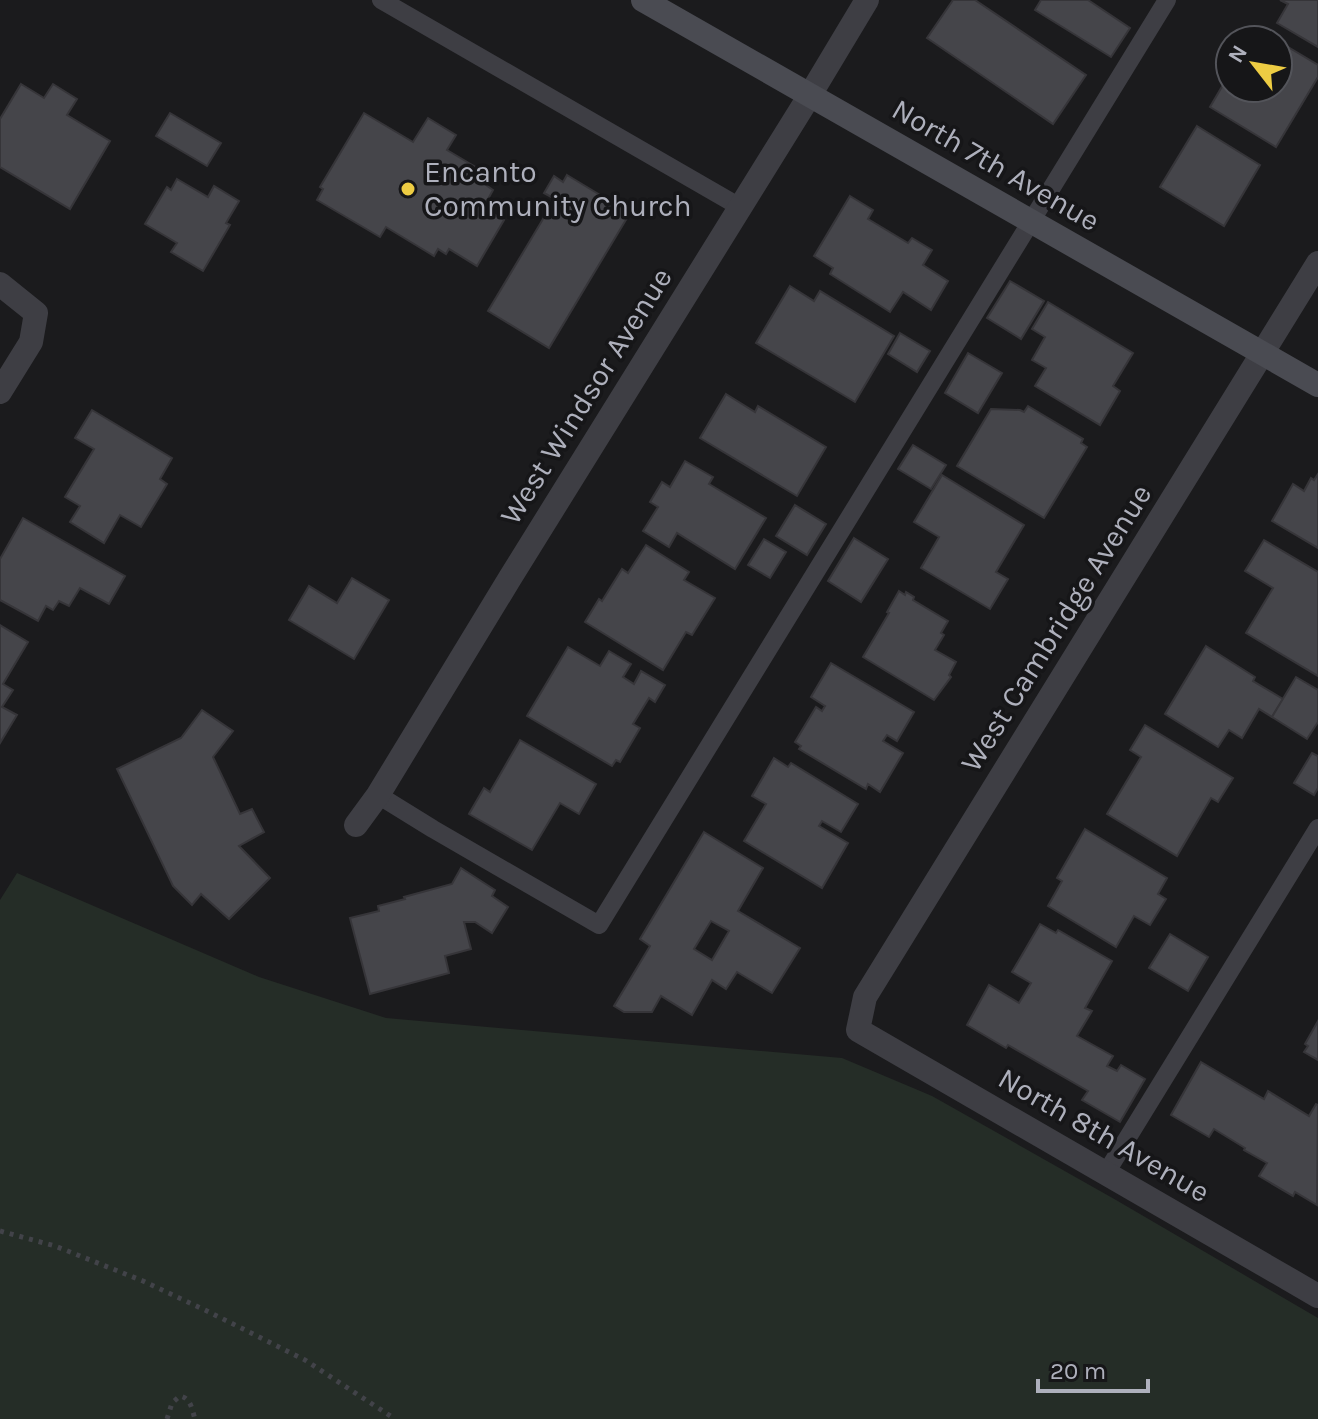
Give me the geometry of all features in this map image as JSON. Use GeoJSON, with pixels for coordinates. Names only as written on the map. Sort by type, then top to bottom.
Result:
{"type":"FeatureCollection","features":[{"type":"Feature","properties":{"kind":"main road","name":"North 7th Avenue"},"geometry":{"type":"LineString","coordinates":[[643,0],[1318,385]]}},
{"type":"Feature","properties":{"kind":"street","name":"West Windsor Avenue"},"geometry":{"type":"LineString","coordinates":[[356,825],[378,795],[867,0]]}},
{"type":"Feature","properties":{"kind":"street","name":"West Cambridge Avenue"},"geometry":{"type":"LineString","coordinates":[[858,1030],[865,997],[1318,263]]}},
{"type":"Feature","properties":{"kind":"street"},"geometry":{"type":"LineString","coordinates":[[0,284],[36,313],[31,342],[0,392]]}},
{"type":"Feature","properties":{"kind":"street","name":"North 8th Avenue"},"geometry":{"type":"LineString","coordinates":[[858,1030],[1318,1296]]}},
{"type":"Feature","properties":{"kind":"lane"},"geometry":{"type":"LineString","coordinates":[[381,0],[740,207]]}},
{"type":"Feature","properties":{"kind":"lane"},"geometry":{"type":"LineString","coordinates":[[378,795],[599,925],[1167,0]]}},
{"type":"Feature","properties":{"kind":"lane"},"geometry":{"type":"LineString","coordinates":[[1106,1173],[1318,828]]}},
{"type":"Feature","properties":{"kind":"path"},"geometry":{"type":"LineString","coordinates":[[0,1231],[55,1246],[143,1281],[219,1317],[305,1360],[395,1419]]}},
{"type":"Feature","properties":{"kind":"path"},"geometry":{"type":"LineString","coordinates":[[167,1419],[172,1403],[180,1396],[190,1403],[195,1419]]}},
{"type":"Feature","properties":{"kind":"shaded area"},"geometry":{"type":"Polygon","coordinates":[[[17,873],[259,977],[386,1018],[842,1058],[932,1096],[1318,1318],[1318,1419],[0,1419],[0,900],[17,873]]]}},
{"type":"Feature","properties":{"kind":"building"},"geometry":{"type":"Polygon","coordinates":[[[953,0],[975,0],[1086,75],[1053,124],[927,38],[953,0]]]}},
{"type":"Feature","properties":{"kind":"building"},"geometry":{"type":"Polygon","coordinates":[[[1041,0],[1088,0],[1130,28],[1111,57],[1035,10],[1041,0]]]}},
{"type":"Feature","properties":{"kind":"building"},"geometry":{"type":"Polygon","coordinates":[[[1280,0],[1318,0],[1318,47],[1294,33],[1294,24],[1277,23],[1288,4],[1280,0]]]}},
{"type":"Feature","properties":{"kind":"building"},"geometry":{"type":"Polygon","coordinates":[[[1294,51],[1318,65],[1318,77],[1276,147],[1210,107],[1214,100],[1214,104],[1294,104],[1294,51]]]}},
{"type":"Feature","properties":{"kind":"building"},"geometry":{"type":"Polygon","coordinates":[[[21,84],[44,98],[53,84],[77,99],[67,115],[110,141],[70,209],[0,167],[0,119],[21,84]]]}},
{"type":"Feature","properties":{"kind":"building"},"geometry":{"type":"Polygon","coordinates":[[[170,113],[221,143],[207,166],[156,136],[170,113]]]}},
{"type":"Feature","properties":{"kind":"building","name":"Encanto Community Church"},"geometry":{"type":"Polygon","coordinates":[[[364,113],[413,142],[428,118],[456,135],[447,150],[484,172],[480,178],[488,182],[486,185],[493,190],[483,208],[504,220],[477,266],[449,249],[446,254],[438,249],[434,256],[386,227],[380,237],[317,200],[323,189],[320,187],[364,113]]]}},
{"type":"Feature","properties":{"kind":"building"},"geometry":{"type":"Polygon","coordinates":[[[1197,126],[1260,165],[1224,226],[1160,187],[1197,126]]]}},
{"type":"Feature","properties":{"kind":"building"},"geometry":{"type":"Polygon","coordinates":[[[567,175],[630,213],[549,348],[488,311],[555,199],[544,193],[554,176],[563,182],[567,175]]]}},
{"type":"Feature","properties":{"kind":"building"},"geometry":{"type":"Polygon","coordinates":[[[177,179],[208,197],[214,186],[239,201],[226,223],[230,225],[203,271],[171,252],[177,243],[145,224],[167,187],[171,190],[177,179]]]}},
{"type":"Feature","properties":{"kind":"building"},"geometry":{"type":"Polygon","coordinates":[[[850,196],[873,210],[868,219],[908,243],[912,238],[932,250],[923,265],[948,281],[931,310],[903,292],[890,312],[830,274],[833,268],[814,256],[850,196]]]}},
{"type":"Feature","properties":{"kind":"building"},"geometry":{"type":"Polygon","coordinates":[[[1010,281],[1044,301],[1021,339],[987,318],[1010,281]]]}},
{"type":"Feature","properties":{"kind":"building"},"geometry":{"type":"Polygon","coordinates":[[[790,286],[814,301],[820,291],[894,336],[855,402],[756,343],[790,286]]]}},
{"type":"Feature","properties":{"kind":"building"},"geometry":{"type":"Polygon","coordinates":[[[1048,302],[1133,353],[1113,386],[1120,391],[1100,425],[1035,386],[1046,368],[1032,360],[1045,337],[1032,329],[1048,302]]]}},
{"type":"Feature","properties":{"kind":"building"},"geometry":{"type":"Polygon","coordinates":[[[900,333],[930,351],[917,372],[888,354],[900,333]]]}},
{"type":"Feature","properties":{"kind":"building"},"geometry":{"type":"Polygon","coordinates":[[[968,353],[1002,373],[978,413],[945,393],[968,353]]]}},
{"type":"Feature","properties":{"kind":"building"},"geometry":{"type":"Polygon","coordinates":[[[726,394],[755,412],[758,406],[826,447],[797,496],[700,438],[726,394]]]}},
{"type":"Feature","properties":{"kind":"building"},"geometry":{"type":"Polygon","coordinates":[[[1028,406],[1083,439],[1081,443],[1087,447],[1044,518],[957,466],[991,409],[1024,412],[1028,406]]]}},
{"type":"Feature","properties":{"kind":"building"},"geometry":{"type":"Polygon","coordinates":[[[92,410],[172,458],[160,479],[167,484],[141,527],[120,515],[104,543],[70,522],[80,506],[65,497],[94,449],[75,438],[92,410]]]}},
{"type":"Feature","properties":{"kind":"building"},"geometry":{"type":"Polygon","coordinates":[[[913,445],[946,465],[931,489],[898,469],[913,445]]]}},
{"type":"Feature","properties":{"kind":"building"},"geometry":{"type":"Polygon","coordinates":[[[685,461],[713,477],[709,484],[766,518],[735,569],[677,533],[669,547],[643,531],[658,507],[650,502],[662,482],[670,487],[685,461]]]}},
{"type":"Feature","properties":{"kind":"building"},"geometry":{"type":"Polygon","coordinates":[[[1318,474],[1318,548],[1272,521],[1293,484],[1304,491],[1311,478],[1314,480],[1318,474]]]}},
{"type":"Feature","properties":{"kind":"building"},"geometry":{"type":"Polygon","coordinates":[[[942,475],[1024,525],[996,572],[1008,579],[990,609],[921,568],[939,537],[914,522],[942,475]]]}},
{"type":"Feature","properties":{"kind":"building"},"geometry":{"type":"Polygon","coordinates":[[[795,505],[826,524],[807,555],[776,536],[795,505]]]}},
{"type":"Feature","properties":{"kind":"building"},"geometry":{"type":"Polygon","coordinates":[[[23,518],[125,576],[109,604],[80,588],[69,606],[59,601],[53,610],[46,606],[38,621],[0,600],[0,559],[23,518]]]}},
{"type":"Feature","properties":{"kind":"building"},"geometry":{"type":"Polygon","coordinates":[[[854,538],[888,559],[861,602],[828,581],[854,538]]]}},
{"type":"Feature","properties":{"kind":"building"},"geometry":{"type":"Polygon","coordinates":[[[764,539],[786,552],[770,578],[748,565],[764,539]]]}},
{"type":"Feature","properties":{"kind":"building"},"geometry":{"type":"Polygon","coordinates":[[[1264,540],[1318,572],[1318,676],[1246,633],[1273,588],[1245,571],[1264,540]]]}},
{"type":"Feature","properties":{"kind":"building"},"geometry":{"type":"Polygon","coordinates":[[[646,545],[689,572],[684,580],[715,598],[692,635],[686,632],[663,670],[585,622],[622,569],[628,573],[646,545]]]}},
{"type":"Feature","properties":{"kind":"building"},"geometry":{"type":"Polygon","coordinates":[[[352,578],[389,600],[354,659],[289,620],[309,586],[337,603],[352,578]]]}},
{"type":"Feature","properties":{"kind":"building"},"geometry":{"type":"Polygon","coordinates":[[[899,591],[905,595],[906,592],[914,597],[913,600],[948,621],[935,650],[956,662],[949,675],[951,677],[934,700],[863,657],[899,591]]]}},
{"type":"Feature","properties":{"kind":"building"},"geometry":{"type":"Polygon","coordinates":[[[0,625],[28,642],[3,684],[13,690],[2,707],[17,715],[0,743],[0,625]]]}},
{"type":"Feature","properties":{"kind":"building"},"geometry":{"type":"Polygon","coordinates":[[[1206,646],[1283,699],[1272,717],[1259,709],[1242,738],[1229,730],[1218,747],[1165,714],[1206,646]]]}},
{"type":"Feature","properties":{"kind":"building"},"geometry":{"type":"Polygon","coordinates":[[[568,647],[600,666],[609,651],[631,664],[623,677],[634,684],[641,671],[665,685],[655,702],[649,698],[633,724],[640,728],[620,762],[616,760],[612,766],[527,716],[568,647]]]}},
{"type":"Feature","properties":{"kind":"building"},"geometry":{"type":"Polygon","coordinates":[[[831,663],[914,712],[897,741],[887,735],[883,741],[903,753],[880,792],[868,784],[866,789],[799,749],[801,746],[795,742],[816,707],[822,711],[825,706],[811,697],[831,663]]]}},
{"type":"Feature","properties":{"kind":"building"},"geometry":{"type":"Polygon","coordinates":[[[1296,677],[1318,690],[1318,722],[1307,739],[1272,717],[1296,677]]]}},
{"type":"Feature","properties":{"kind":"building"},"geometry":{"type":"Polygon","coordinates":[[[202,710],[233,731],[213,757],[240,814],[252,809],[264,832],[239,846],[270,878],[229,919],[201,894],[192,905],[173,886],[117,769],[181,738],[202,710]]]}},
{"type":"Feature","properties":{"kind":"building"},"geometry":{"type":"Polygon","coordinates":[[[1145,725],[1233,778],[1218,802],[1211,798],[1177,856],[1107,814],[1141,757],[1130,750],[1145,725]]]}},
{"type":"Feature","properties":{"kind":"building"},"geometry":{"type":"Polygon","coordinates":[[[520,740],[596,784],[579,814],[560,803],[532,850],[469,814],[484,788],[490,792],[520,740]]]}},
{"type":"Feature","properties":{"kind":"building"},"geometry":{"type":"Polygon","coordinates":[[[1312,753],[1318,756],[1318,788],[1314,795],[1294,783],[1312,753]]]}},
{"type":"Feature","properties":{"kind":"building"},"geometry":{"type":"Polygon","coordinates":[[[774,758],[788,767],[791,763],[858,804],[841,832],[822,821],[819,826],[848,843],[822,888],[744,841],[766,804],[752,796],[774,758]]]}},
{"type":"Feature","properties":{"kind":"building"},"geometry":{"type":"Polygon","coordinates":[[[1085,829],[1167,878],[1158,894],[1166,899],[1150,925],[1134,916],[1116,947],[1048,906],[1062,881],[1057,878],[1085,829]]]}},
{"type":"Feature","properties":{"kind":"building"},"geometry":{"type":"Polygon","coordinates":[[[704,832],[763,868],[738,911],[800,948],[772,993],[737,972],[726,989],[712,980],[692,1015],[661,996],[652,1012],[624,1012],[614,1006],[650,946],[640,939],[704,832]],[[711,921],[694,949],[712,960],[729,931],[711,921]]]}},
{"type":"Feature","properties":{"kind":"building"},"geometry":{"type":"Polygon","coordinates":[[[461,868],[495,890],[492,896],[508,907],[492,933],[475,922],[464,922],[471,949],[445,956],[449,973],[370,994],[350,918],[379,911],[378,906],[404,897],[452,884],[461,868]]]}},
{"type":"Feature","properties":{"kind":"building"},"geometry":{"type":"Polygon","coordinates":[[[1040,924],[1056,933],[1058,930],[1112,961],[1085,1008],[1092,1011],[1077,1036],[1113,1056],[1107,1066],[1117,1071],[1121,1065],[1145,1079],[1120,1122],[1082,1100],[1088,1091],[967,1025],[989,985],[1019,1003],[1031,983],[1012,972],[1040,924]]]}},
{"type":"Feature","properties":{"kind":"building"},"geometry":{"type":"Polygon","coordinates":[[[1170,934],[1208,957],[1188,991],[1149,968],[1170,934]]]}},
{"type":"Feature","properties":{"kind":"building"},"geometry":{"type":"Polygon","coordinates":[[[1318,1021],[1318,1060],[1304,1052],[1318,1021]]]}},
{"type":"Feature","properties":{"kind":"building"},"geometry":{"type":"Polygon","coordinates":[[[1201,1062],[1264,1099],[1268,1091],[1309,1116],[1318,1105],[1317,1205],[1295,1192],[1293,1196],[1259,1176],[1267,1163],[1245,1148],[1214,1129],[1209,1137],[1171,1115],[1201,1062]]]}},
{"type":"Feature","properties":{"kind":"place","name":"Encanto Community Church"},"geometry":{"type":"Point","coordinates":[408,189]}}]}
